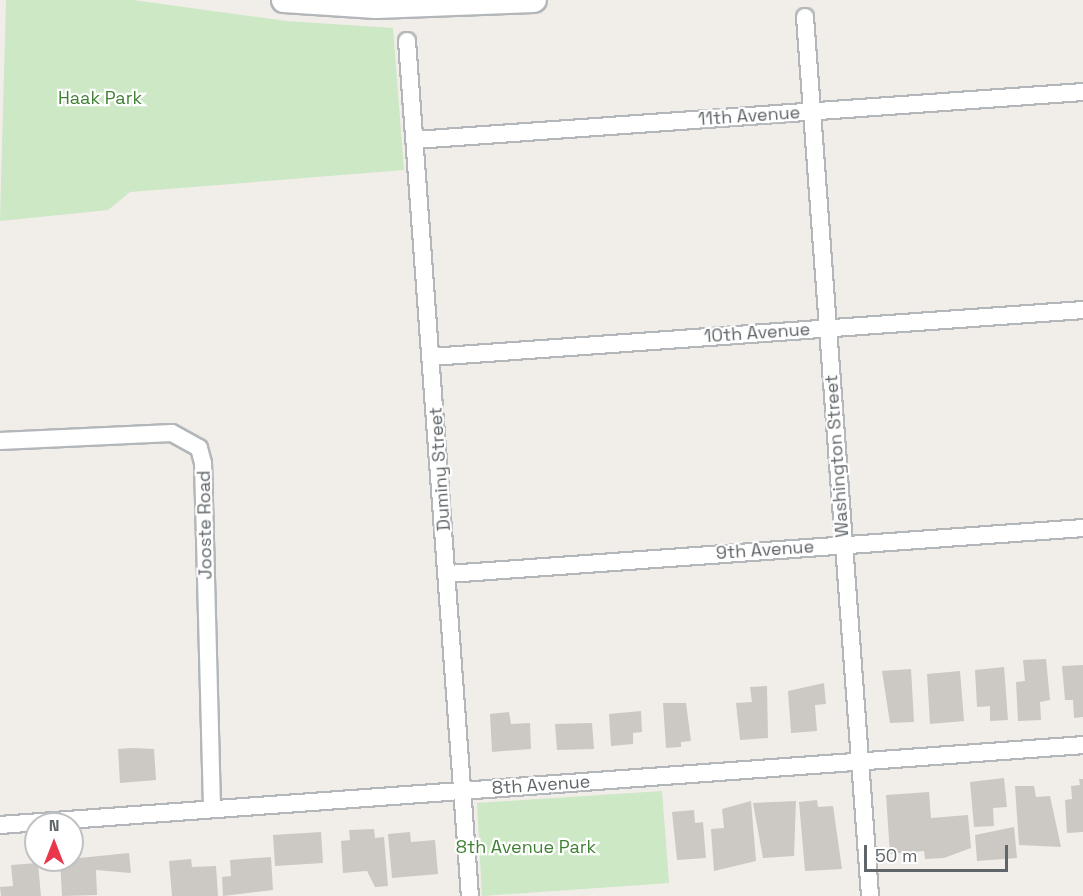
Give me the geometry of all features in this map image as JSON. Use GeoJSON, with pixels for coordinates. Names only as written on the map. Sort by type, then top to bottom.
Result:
{"type":"FeatureCollection","features":[{"type":"Feature","properties":{"kind":"main road"},"geometry":{"type":"LineString","coordinates":[[284,0],[451,6],[534,0]]}},
{"type":"Feature","properties":{"kind":"street","name":"Washington Street"},"geometry":{"type":"LineString","coordinates":[[805,17],[870,896]]}},
{"type":"Feature","properties":{"kind":"street","name":"Duminy Street"},"geometry":{"type":"LineString","coordinates":[[407,41],[470,896]]}},
{"type":"Feature","properties":{"kind":"street","name":"11th Avenue"},"geometry":{"type":"LineString","coordinates":[[415,140],[1083,92]]}},
{"type":"Feature","properties":{"kind":"street","name":"10th Avenue"},"geometry":{"type":"LineString","coordinates":[[431,357],[1083,310]]}},
{"type":"Feature","properties":{"kind":"street","name":"Jooste Road"},"geometry":{"type":"LineString","coordinates":[[0,441],[172,433],[199,448],[203,463],[212,808]]}},
{"type":"Feature","properties":{"kind":"street","name":"9th Avenue"},"geometry":{"type":"LineString","coordinates":[[448,574],[1083,528]]}},
{"type":"Feature","properties":{"kind":"street","name":"8th Avenue"},"geometry":{"type":"LineString","coordinates":[[0,825],[1083,745]]}},
{"type":"Feature","properties":{"kind":"green space","name":"Haak Park"},"geometry":{"type":"Polygon","coordinates":[[[6,0],[133,0],[286,21],[393,28],[404,170],[130,192],[108,210],[0,221],[6,0]]]}},
{"type":"Feature","properties":{"kind":"green space","name":"8th Avenue Park"},"geometry":{"type":"Polygon","coordinates":[[[662,791],[669,883],[482,896],[477,803],[662,791]]]}},
{"type":"Feature","properties":{"kind":"building"},"geometry":{"type":"Polygon","coordinates":[[[1046,659],[1050,700],[1040,702],[1041,720],[1018,721],[1016,682],[1025,681],[1023,660],[1046,659]]]}},
{"type":"Feature","properties":{"kind":"building"},"geometry":{"type":"Polygon","coordinates":[[[1083,665],[1083,717],[1074,718],[1073,700],[1065,700],[1062,666],[1083,665]]]}},
{"type":"Feature","properties":{"kind":"building"},"geometry":{"type":"Polygon","coordinates":[[[1004,667],[1008,720],[990,721],[990,706],[977,707],[975,670],[1004,667]]]}},
{"type":"Feature","properties":{"kind":"building"},"geometry":{"type":"Polygon","coordinates":[[[911,669],[914,722],[890,723],[882,671],[911,669]]]}},
{"type":"Feature","properties":{"kind":"building"},"geometry":{"type":"Polygon","coordinates":[[[960,671],[964,721],[930,724],[927,674],[960,671]]]}},
{"type":"Feature","properties":{"kind":"building"},"geometry":{"type":"Polygon","coordinates":[[[824,683],[826,704],[815,705],[817,731],[791,733],[788,691],[824,683]]]}},
{"type":"Feature","properties":{"kind":"building"},"geometry":{"type":"Polygon","coordinates":[[[767,686],[768,738],[740,740],[736,703],[752,702],[750,687],[767,686]]]}},
{"type":"Feature","properties":{"kind":"building"},"geometry":{"type":"Polygon","coordinates":[[[663,703],[686,703],[691,741],[681,742],[681,747],[666,748],[663,703]]]}},
{"type":"Feature","properties":{"kind":"building"},"geometry":{"type":"Polygon","coordinates":[[[641,711],[642,732],[633,733],[633,744],[611,746],[609,714],[641,711]]]}},
{"type":"Feature","properties":{"kind":"building"},"geometry":{"type":"Polygon","coordinates":[[[509,712],[511,724],[530,723],[531,749],[492,752],[490,714],[509,712]]]}},
{"type":"Feature","properties":{"kind":"building"},"geometry":{"type":"Polygon","coordinates":[[[592,723],[594,749],[557,750],[555,724],[592,723]]]}},
{"type":"Feature","properties":{"kind":"building"},"geometry":{"type":"Polygon","coordinates":[[[118,749],[154,749],[156,780],[120,783],[118,749]]]}},
{"type":"Feature","properties":{"kind":"building"},"geometry":{"type":"Polygon","coordinates":[[[1004,778],[1007,807],[993,808],[994,826],[974,827],[970,782],[1004,778]]]}},
{"type":"Feature","properties":{"kind":"building"},"geometry":{"type":"Polygon","coordinates":[[[1079,779],[1083,779],[1083,832],[1067,833],[1065,800],[1072,799],[1071,786],[1080,785],[1079,779]]]}},
{"type":"Feature","properties":{"kind":"building"},"geometry":{"type":"Polygon","coordinates":[[[1015,786],[1034,786],[1036,797],[1050,796],[1061,847],[1019,845],[1015,786]]]}},
{"type":"Feature","properties":{"kind":"building"},"geometry":{"type":"Polygon","coordinates":[[[929,792],[931,818],[968,815],[971,848],[944,858],[925,859],[924,851],[890,854],[886,795],[929,792]]]}},
{"type":"Feature","properties":{"kind":"building"},"geometry":{"type":"Polygon","coordinates":[[[817,800],[818,807],[833,806],[842,869],[805,871],[799,802],[817,800]]]}},
{"type":"Feature","properties":{"kind":"building"},"geometry":{"type":"Polygon","coordinates":[[[751,801],[756,861],[714,871],[711,829],[724,828],[722,809],[751,801]]]}},
{"type":"Feature","properties":{"kind":"building"},"geometry":{"type":"Polygon","coordinates":[[[796,801],[794,856],[763,858],[753,803],[796,801]]]}},
{"type":"Feature","properties":{"kind":"building"},"geometry":{"type":"Polygon","coordinates":[[[694,810],[695,823],[703,822],[706,858],[677,860],[672,812],[694,810]]]}},
{"type":"Feature","properties":{"kind":"building"},"geometry":{"type":"Polygon","coordinates":[[[1014,827],[1017,858],[977,861],[975,835],[1014,827]]]}},
{"type":"Feature","properties":{"kind":"building"},"geometry":{"type":"Polygon","coordinates":[[[374,829],[375,838],[384,837],[388,886],[375,887],[367,871],[343,873],[341,841],[350,840],[349,830],[374,829]]]}},
{"type":"Feature","properties":{"kind":"building"},"geometry":{"type":"Polygon","coordinates":[[[321,832],[323,863],[275,866],[273,835],[321,832]]]}},
{"type":"Feature","properties":{"kind":"building"},"geometry":{"type":"Polygon","coordinates":[[[410,832],[411,842],[435,840],[438,874],[392,878],[388,834],[410,832]]]}},
{"type":"Feature","properties":{"kind":"building"},"geometry":{"type":"Polygon","coordinates":[[[129,853],[131,873],[96,870],[97,895],[62,896],[61,872],[84,872],[84,858],[129,853]]]}},
{"type":"Feature","properties":{"kind":"building"},"geometry":{"type":"Polygon","coordinates":[[[271,857],[273,890],[223,896],[222,877],[231,876],[230,860],[271,857]]]}},
{"type":"Feature","properties":{"kind":"building"},"geometry":{"type":"Polygon","coordinates":[[[191,859],[192,867],[216,866],[218,896],[172,896],[169,861],[191,859]]]}},
{"type":"Feature","properties":{"kind":"building"},"geometry":{"type":"Polygon","coordinates":[[[24,864],[24,872],[39,872],[41,896],[1,896],[0,887],[13,886],[11,865],[24,864]]]}}]}
